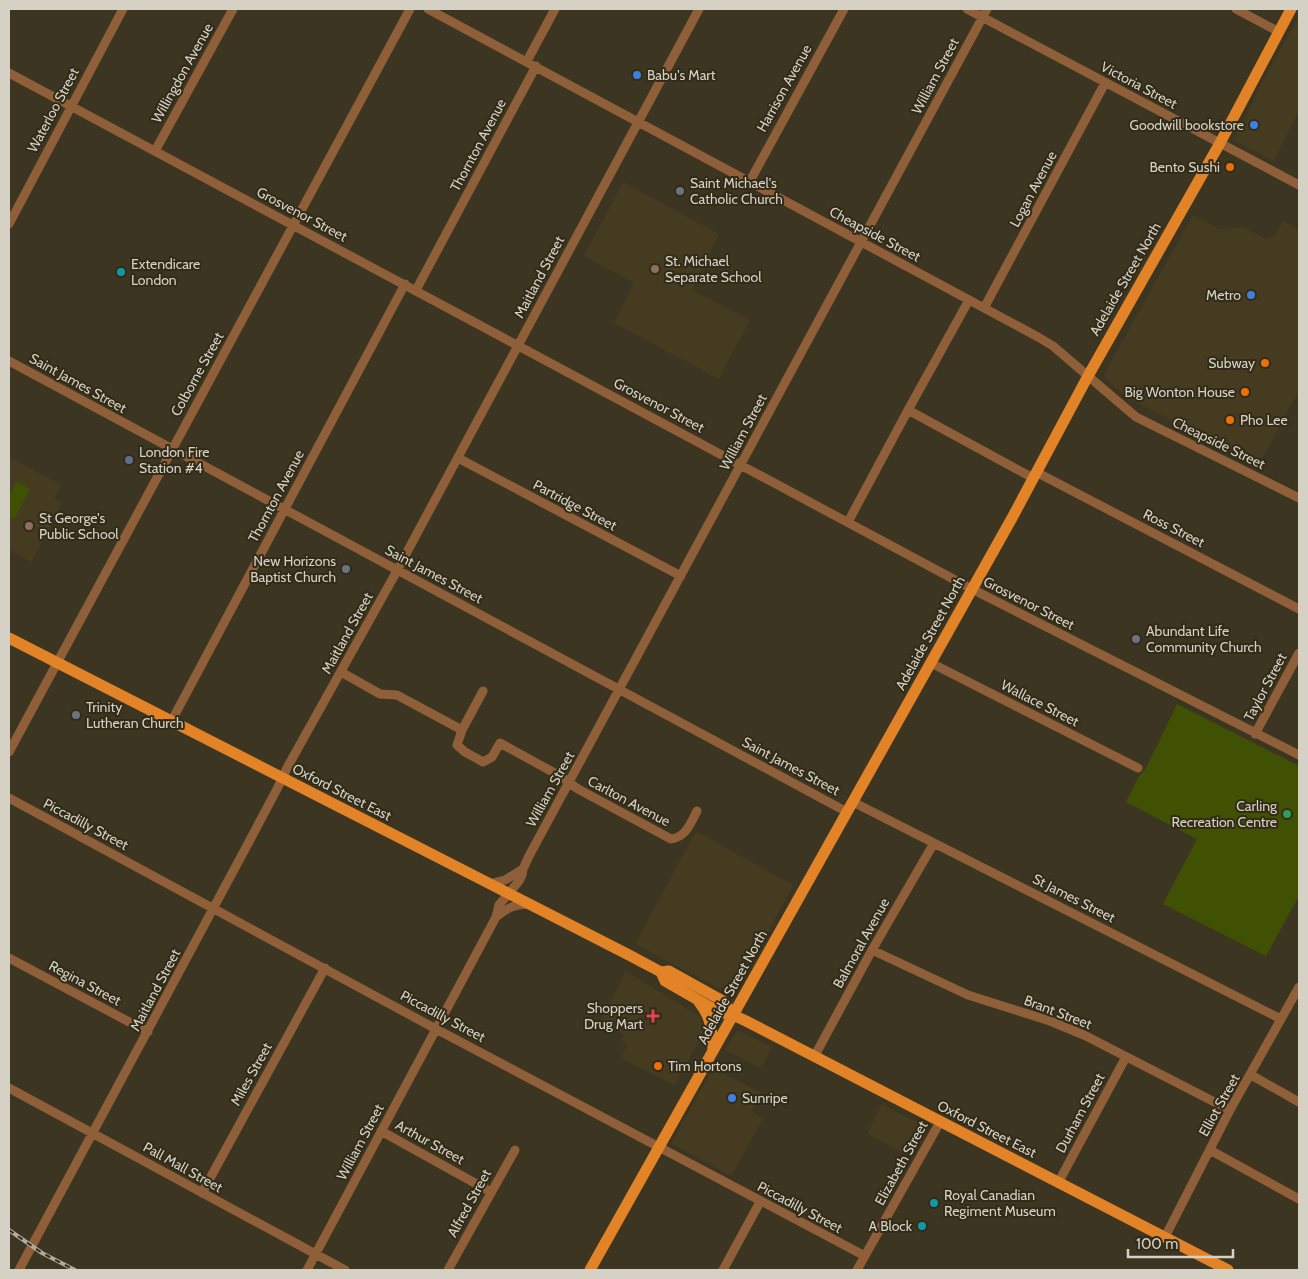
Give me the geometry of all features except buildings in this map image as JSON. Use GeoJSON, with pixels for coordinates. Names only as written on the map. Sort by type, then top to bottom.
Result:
{"type":"FeatureCollection","features":[{"type":"Feature","properties":{"kind":"main road","name":"Adelaide Street North"},"geometry":{"type":"LineString","coordinates":[[590,1270],[972,589],[1088,376],[1220,143],[1291,9]]}},
{"type":"Feature","properties":{"kind":"main road","name":"Oxford Street East"},"geometry":{"type":"LineString","coordinates":[[9,638],[661,972],[669,971],[723,1001],[733,1015]]}},
{"type":"Feature","properties":{"kind":"main road","name":"Oxford Street East"},"geometry":{"type":"LineString","coordinates":[[661,972],[664,981],[719,1012],[733,1015],[1228,1270]]}},
{"type":"Feature","properties":{"kind":"main road"},"geometry":{"type":"LineString","coordinates":[[696,999],[705,1009],[712,1024],[713,1051]]}},
{"type":"Feature","properties":{"kind":"street","name":"Waterloo Street"},"geometry":{"type":"LineString","coordinates":[[9,224],[123,9]]}},
{"type":"Feature","properties":{"kind":"street","name":"Willingdon Avenue"},"geometry":{"type":"LineString","coordinates":[[155,151],[232,9]]}},
{"type":"Feature","properties":{"kind":"street","name":"Colborne Street"},"geometry":{"type":"LineString","coordinates":[[9,752],[410,9]]}},
{"type":"Feature","properties":{"kind":"street","name":"Cheapside Street"},"geometry":{"type":"LineString","coordinates":[[428,9],[1053,346],[1136,417],[1299,498]]}},
{"type":"Feature","properties":{"kind":"street"},"geometry":{"type":"LineString","coordinates":[[527,61],[555,9]]}},
{"type":"Feature","properties":{"kind":"street","name":"Maitland Street"},"geometry":{"type":"LineString","coordinates":[[19,1270],[148,1032],[282,778],[398,570],[700,9]]}},
{"type":"Feature","properties":{"kind":"street","name":"Harrison Avenue"},"geometry":{"type":"LineString","coordinates":[[750,181],[844,9]]}},
{"type":"Feature","properties":{"kind":"street","name":"Victoria Street"},"geometry":{"type":"LineString","coordinates":[[967,9],[985,13],[1105,84],[1299,185]]}},
{"type":"Feature","properties":{"kind":"street"},"geometry":{"type":"LineString","coordinates":[[1236,9],[1278,32]]}},
{"type":"Feature","properties":{"kind":"street","name":"William Street"},"geometry":{"type":"LineString","coordinates":[[307,1270],[496,917],[499,905],[519,881],[523,869],[680,576],[985,13]]}},
{"type":"Feature","properties":{"kind":"street","name":"Thornton Avenue"},"geometry":{"type":"LineString","coordinates":[[416,290],[536,66]]}},
{"type":"Feature","properties":{"kind":"street","name":"Grosvenor Street"},"geometry":{"type":"LineString","coordinates":[[9,73],[972,589],[1299,755]]}},
{"type":"Feature","properties":{"kind":"street","name":"Logan Avenue"},"geometry":{"type":"LineString","coordinates":[[984,308],[1105,84]]}},
{"type":"Feature","properties":{"kind":"street","name":"Thornton Avenue"},"geometry":{"type":"LineString","coordinates":[[171,722],[405,284]]}},
{"type":"Feature","properties":{"kind":"street"},"geometry":{"type":"LineString","coordinates":[[848,522],[969,300]]}},
{"type":"Feature","properties":{"kind":"street","name":"Saint James Street"},"geometry":{"type":"LineString","coordinates":[[9,361],[620,690],[850,807]]}},
{"type":"Feature","properties":{"kind":"street","name":"Ross Street"},"geometry":{"type":"LineString","coordinates":[[908,410],[1299,608]]}},
{"type":"Feature","properties":{"kind":"street","name":"Partridge Street"},"geometry":{"type":"LineString","coordinates":[[458,458],[680,576]]}},
{"type":"Feature","properties":{"kind":"street","name":"Taylor Street"},"geometry":{"type":"LineString","coordinates":[[1255,734],[1299,653]]}},
{"type":"Feature","properties":{"kind":"street","name":"Wallace Street"},"geometry":{"type":"LineString","coordinates":[[930,663],[1138,768]]}},
{"type":"Feature","properties":{"kind":"street"},"geometry":{"type":"LineString","coordinates":[[341,672],[380,694],[397,695],[462,730],[483,692]]}},
{"type":"Feature","properties":{"kind":"street","name":"Carlton Avenue"},"geometry":{"type":"LineString","coordinates":[[462,730],[457,745],[483,762],[492,758],[500,743],[578,789],[671,839],[678,838],[685,833],[696,812]]}},
{"type":"Feature","properties":{"kind":"street","name":"Piccadilly Street"},"geometry":{"type":"LineString","coordinates":[[9,798],[436,1029],[865,1256]]}},
{"type":"Feature","properties":{"kind":"street","name":"St James Street"},"geometry":{"type":"LineString","coordinates":[[850,807],[934,843],[1282,1019]]}},
{"type":"Feature","properties":{"kind":"street","name":"Balmoral Avenue"},"geometry":{"type":"LineString","coordinates":[[814,1058],[872,950],[934,843]]}},
{"type":"Feature","properties":{"kind":"street"},"geometry":{"type":"LineString","coordinates":[[489,884],[505,880],[523,869]]}},
{"type":"Feature","properties":{"kind":"street"},"geometry":{"type":"LineString","coordinates":[[496,917],[503,910],[512,906],[528,904]]}},
{"type":"Feature","properties":{"kind":"street","name":"Brant Street"},"geometry":{"type":"LineString","coordinates":[[872,950],[968,995],[1050,1021],[1086,1036],[1230,1110]]}},
{"type":"Feature","properties":{"kind":"street","name":"Regina Street"},"geometry":{"type":"LineString","coordinates":[[9,958],[148,1032]]}},
{"type":"Feature","properties":{"kind":"street","name":"Miles Street"},"geometry":{"type":"LineString","coordinates":[[202,1193],[325,968]]}},
{"type":"Feature","properties":{"kind":"street","name":"Elliot Street"},"geometry":{"type":"LineString","coordinates":[[1165,1238],[1230,1110],[1299,986]]}},
{"type":"Feature","properties":{"kind":"street","name":"Durham Street"},"geometry":{"type":"LineString","coordinates":[[1058,1183],[1126,1057]]}},
{"type":"Feature","properties":{"kind":"street"},"geometry":{"type":"LineString","coordinates":[[1251,1075],[1299,1102]]}},
{"type":"Feature","properties":{"kind":"street","name":"Pall Mall Street"},"geometry":{"type":"LineString","coordinates":[[9,1088],[345,1270]]}},
{"type":"Feature","properties":{"kind":"street","name":"Elizabeth Street"},"geometry":{"type":"LineString","coordinates":[[857,1270],[940,1122]]}},
{"type":"Feature","properties":{"kind":"street","name":"Arthur Street"},"geometry":{"type":"LineString","coordinates":[[381,1131],[491,1192]]}},
{"type":"Feature","properties":{"kind":"street","name":"Alfred Street"},"geometry":{"type":"LineString","coordinates":[[448,1270],[515,1150]]}},
{"type":"Feature","properties":{"kind":"street"},"geometry":{"type":"LineString","coordinates":[[1210,1150],[1299,1199]]}},
{"type":"Feature","properties":{"kind":"street"},"geometry":{"type":"LineString","coordinates":[[723,1270],[760,1202]]}},
{"type":"Feature","properties":{"kind":"shaded area"},"geometry":{"type":"Polygon","coordinates":[[[1299,17],[1299,111],[1274,161],[1233,140],[1249,111],[1260,85],[1299,17]]]}},
{"type":"Feature","properties":{"kind":"shaded area","name":"St. Michael Separate School"},"geometry":{"type":"Polygon","coordinates":[[[623,182],[719,234],[692,290],[750,320],[719,379],[614,323],[634,283],[584,256],[623,182]]]}},
{"type":"Feature","properties":{"kind":"shaded area"},"geometry":{"type":"Polygon","coordinates":[[[1193,215],[1219,229],[1243,227],[1266,239],[1274,236],[1283,221],[1299,230],[1299,390],[1259,465],[1128,398],[1106,380],[1104,374],[1193,215]]]}},
{"type":"Feature","properties":{"kind":"shaded area","name":"St George's Public School"},"geometry":{"type":"Polygon","coordinates":[[[9,457],[62,485],[54,499],[62,503],[32,562],[9,550],[9,457]]]}},
{"type":"Feature","properties":{"kind":"shaded area"},"geometry":{"type":"Polygon","coordinates":[[[696,831],[793,885],[739,987],[718,988],[635,944],[696,831]]]}},
{"type":"Feature","properties":{"kind":"shaded area"},"geometry":{"type":"Polygon","coordinates":[[[626,971],[699,1016],[705,1030],[675,1085],[621,1058],[627,1045],[620,1040],[624,1035],[600,1022],[626,971]]]}},
{"type":"Feature","properties":{"kind":"shaded area"},"geometry":{"type":"Polygon","coordinates":[[[737,1030],[772,1047],[761,1068],[725,1050],[737,1030]]]}},
{"type":"Feature","properties":{"kind":"shaded area"},"geometry":{"type":"Polygon","coordinates":[[[713,1068],[761,1093],[752,1112],[763,1119],[731,1176],[671,1143],[713,1068]]]}},
{"type":"Feature","properties":{"kind":"shaded area"},"geometry":{"type":"Polygon","coordinates":[[[882,1104],[924,1126],[911,1157],[867,1134],[882,1104]]]}},
{"type":"Feature","properties":{"kind":"green space"},"geometry":{"type":"Polygon","coordinates":[[[17,481],[30,489],[14,519],[9,516],[9,496],[17,481]]]}},
{"type":"Feature","properties":{"kind":"green space"},"geometry":{"type":"Polygon","coordinates":[[[1177,704],[1299,766],[1299,896],[1266,956],[1163,904],[1197,839],[1126,802],[1139,776],[1146,768],[1177,704]]]}},
{"type":"Feature","properties":{"kind":"railway"},"geometry":{"type":"LineString","coordinates":[[9,1230],[42,1253],[75,1270]]}},
{"type":"Feature","properties":{"kind":"place","name":"Babu's Mart"},"geometry":{"type":"Point","coordinates":[637,75]}},
{"type":"Feature","properties":{"kind":"place","name":"Goodwill bookstore"},"geometry":{"type":"Point","coordinates":[1254,125]}},
{"type":"Feature","properties":{"kind":"place","name":"Bento Sushi"},"geometry":{"type":"Point","coordinates":[1230,167]}},
{"type":"Feature","properties":{"kind":"place","name":"Saint Michael's Catholic Church"},"geometry":{"type":"Point","coordinates":[680,191]}},
{"type":"Feature","properties":{"kind":"place","name":"St. Michael Separate School"},"geometry":{"type":"Point","coordinates":[655,269]}},
{"type":"Feature","properties":{"kind":"place","name":"Extendicare London"},"geometry":{"type":"Point","coordinates":[121,272]}},
{"type":"Feature","properties":{"kind":"place","name":"Metro"},"geometry":{"type":"Point","coordinates":[1251,295]}},
{"type":"Feature","properties":{"kind":"place","name":"Subway"},"geometry":{"type":"Point","coordinates":[1265,363]}},
{"type":"Feature","properties":{"kind":"place","name":"Big Wonton House"},"geometry":{"type":"Point","coordinates":[1245,392]}},
{"type":"Feature","properties":{"kind":"place","name":"Pho Lee"},"geometry":{"type":"Point","coordinates":[1230,420]}},
{"type":"Feature","properties":{"kind":"place","name":"London Fire Station #4"},"geometry":{"type":"Point","coordinates":[129,460]}},
{"type":"Feature","properties":{"kind":"place","name":"St George's Public School"},"geometry":{"type":"Point","coordinates":[29,526]}},
{"type":"Feature","properties":{"kind":"place","name":"New Horizons Baptist Church"},"geometry":{"type":"Point","coordinates":[346,569]}},
{"type":"Feature","properties":{"kind":"place","name":"Abundant Life Community Church"},"geometry":{"type":"Point","coordinates":[1136,639]}},
{"type":"Feature","properties":{"kind":"place","name":"Trinity Lutheran Church"},"geometry":{"type":"Point","coordinates":[76,715]}},
{"type":"Feature","properties":{"kind":"place","name":"Carling Recreation Centre"},"geometry":{"type":"Point","coordinates":[1287,814]}},
{"type":"Feature","properties":{"kind":"place","name":"Shoppers Drug Mart"},"geometry":{"type":"Point","coordinates":[653,1016]}},
{"type":"Feature","properties":{"kind":"place","name":"Tim Hortons"},"geometry":{"type":"Point","coordinates":[658,1066]}},
{"type":"Feature","properties":{"kind":"place","name":"Sunripe"},"geometry":{"type":"Point","coordinates":[732,1098]}},
{"type":"Feature","properties":{"kind":"place","name":"Royal Canadian Regiment Museum"},"geometry":{"type":"Point","coordinates":[934,1203]}},
{"type":"Feature","properties":{"kind":"place","name":"A Block"},"geometry":{"type":"Point","coordinates":[922,1226]}}]}
